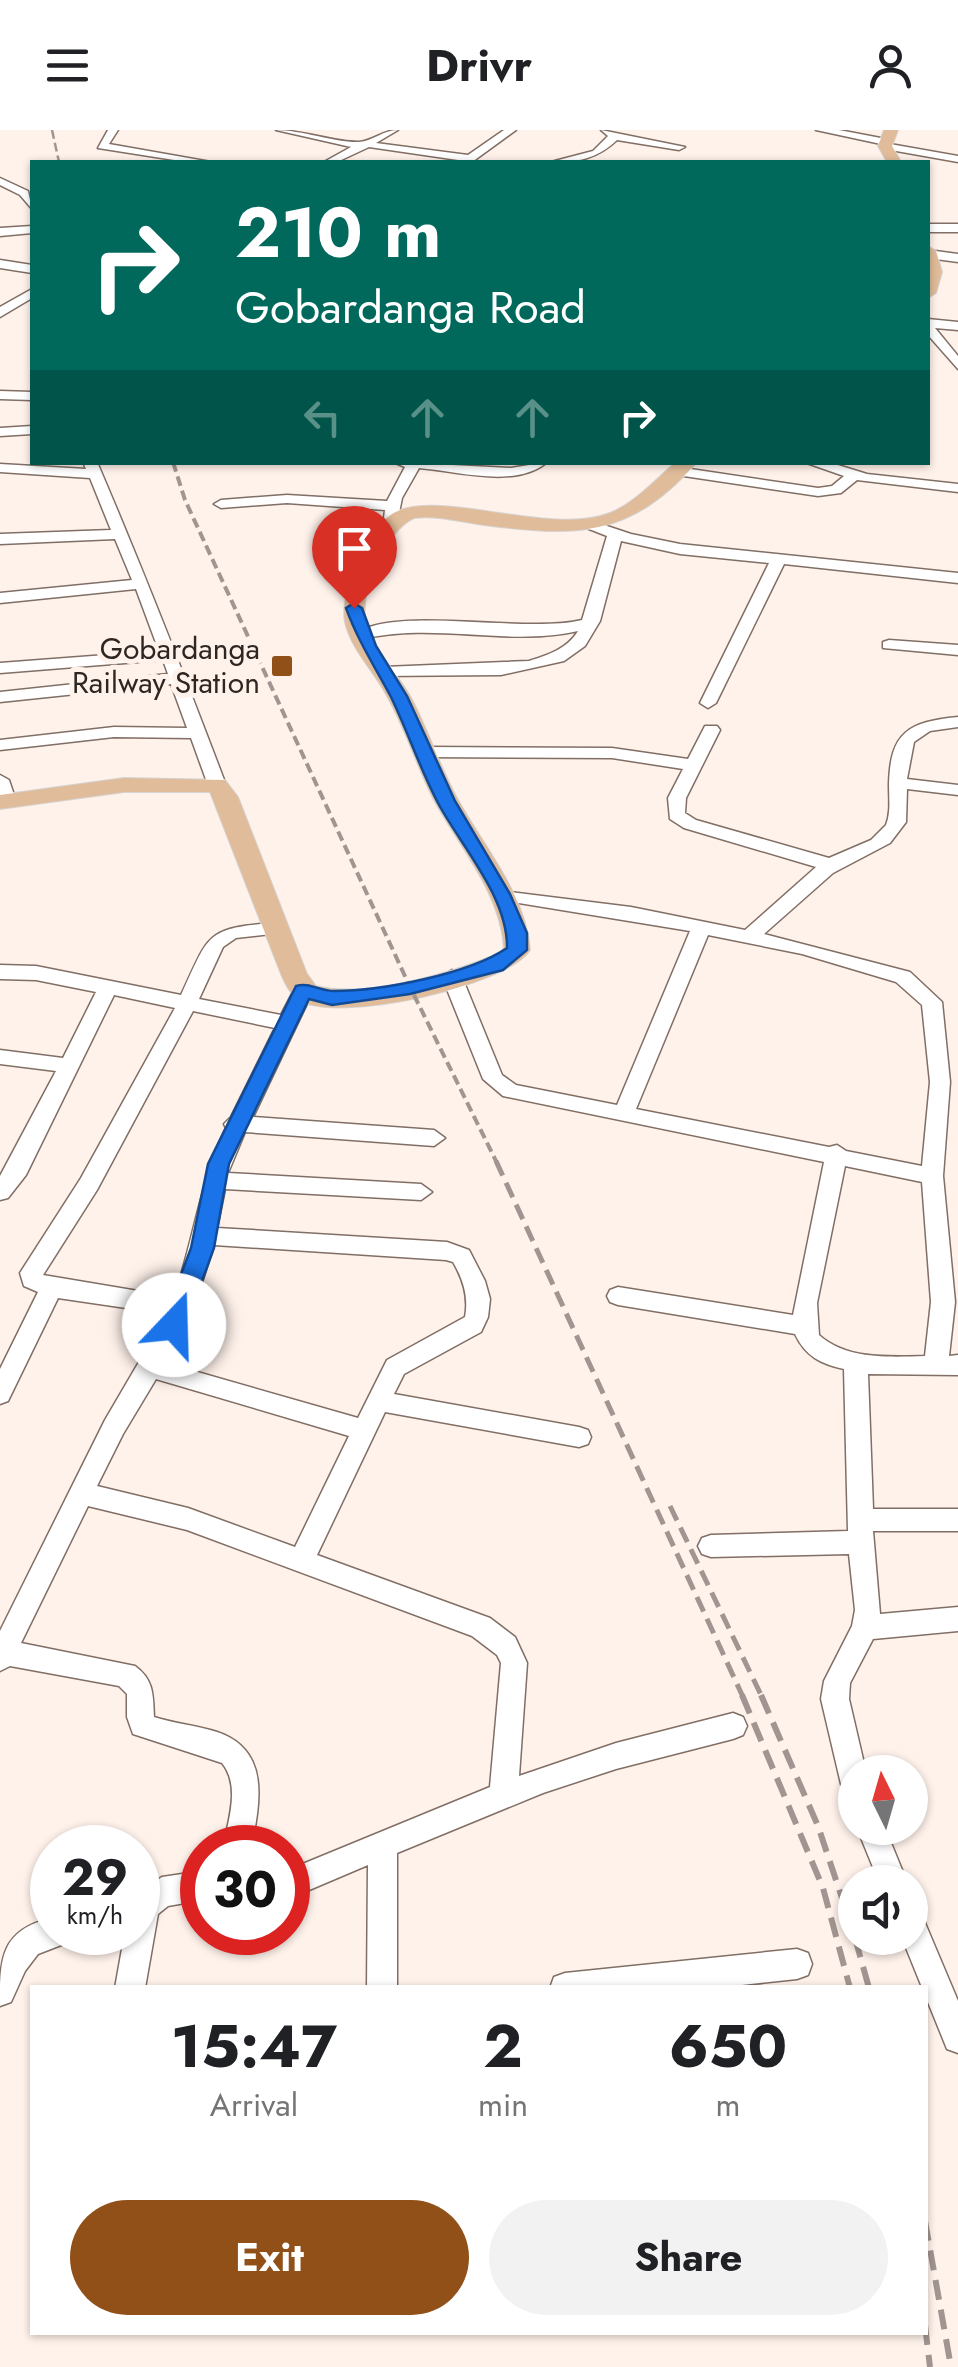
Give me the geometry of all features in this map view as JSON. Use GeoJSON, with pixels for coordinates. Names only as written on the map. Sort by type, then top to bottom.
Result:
{"type":"FeatureCollection","features":[{"type":"Feature","properties":{"kind":"main road"},"geometry":{"type":"LineString","coordinates":[[930,259],[934,272],[930,287]]}},
{"type":"Feature","properties":{"kind":"main road"},"geometry":{"type":"LineString","coordinates":[[2,794],[124,785],[217,784],[229,805],[274,928],[303,990],[314,996],[356,996],[496,965],[517,950],[517,933],[362,634],[355,602],[392,513],[589,524],[622,515],[681,466]]}},
{"type":"Feature","properties":{"kind":"street"},"geometry":{"type":"LineString","coordinates":[[113,130],[102,146],[192,160]]}},
{"type":"Feature","properties":{"kind":"street"},"geometry":{"type":"LineString","coordinates":[[281,130],[403,154],[432,152],[468,160],[511,130]]}},
{"type":"Feature","properties":{"kind":"street"},"geometry":{"type":"LineString","coordinates":[[333,160],[393,130]]}},
{"type":"Feature","properties":{"kind":"street"},"geometry":{"type":"LineString","coordinates":[[754,130],[783,130]]}},
{"type":"Feature","properties":{"kind":"street"},"geometry":{"type":"LineString","coordinates":[[821,130],[887,139],[958,159]]}},
{"type":"Feature","properties":{"kind":"street"},"geometry":{"type":"LineString","coordinates":[[567,160],[592,155],[614,133],[679,147]]}},
{"type":"Feature","properties":{"kind":"street"},"geometry":{"type":"LineString","coordinates":[[136,151],[148,139]]}},
{"type":"Feature","properties":{"kind":"street"},"geometry":{"type":"LineString","coordinates":[[0,181],[24,193],[30,203]]}},
{"type":"Feature","properties":{"kind":"street"},"geometry":{"type":"LineString","coordinates":[[930,228],[958,228]]}},
{"type":"Feature","properties":{"kind":"street"},"geometry":{"type":"LineString","coordinates":[[0,232],[30,230]]}},
{"type":"Feature","properties":{"kind":"street"},"geometry":{"type":"LineString","coordinates":[[930,252],[958,258]]}},
{"type":"Feature","properties":{"kind":"street"},"geometry":{"type":"LineString","coordinates":[[0,264],[30,269]]}},
{"type":"Feature","properties":{"kind":"street"},"geometry":{"type":"LineString","coordinates":[[4,308],[30,294]]}},
{"type":"Feature","properties":{"kind":"street"},"geometry":{"type":"LineString","coordinates":[[930,325],[958,326]]}},
{"type":"Feature","properties":{"kind":"street"},"geometry":{"type":"LineString","coordinates":[[930,328],[958,365]]}},
{"type":"Feature","properties":{"kind":"street"},"geometry":{"type":"LineString","coordinates":[[0,395],[30,396]]}},
{"type":"Feature","properties":{"kind":"street"},"geometry":{"type":"LineString","coordinates":[[0,432],[30,430]]}},
{"type":"Feature","properties":{"kind":"street"},"geometry":{"type":"LineString","coordinates":[[220,504],[287,499],[392,513],[414,465]]}},
{"type":"Feature","properties":{"kind":"street"},"geometry":{"type":"LineString","coordinates":[[436,465],[511,472],[526,471],[535,465]]}},
{"type":"Feature","properties":{"kind":"street"},"geometry":{"type":"LineString","coordinates":[[821,465],[854,475],[958,488]]}},
{"type":"Feature","properties":{"kind":"street"},"geometry":{"type":"LineString","coordinates":[[681,466],[818,492],[836,490],[854,475]]}},
{"type":"Feature","properties":{"kind":"street"},"geometry":{"type":"LineString","coordinates":[[0,468],[92,468],[142,584],[217,784]]}},
{"type":"Feature","properties":{"kind":"street"},"geometry":{"type":"LineString","coordinates":[[589,524],[680,549],[958,578]]}},
{"type":"Feature","properties":{"kind":"street"},"geometry":{"type":"LineString","coordinates":[[0,538],[118,534]]}},
{"type":"Feature","properties":{"kind":"street"},"geometry":{"type":"LineString","coordinates":[[384,672],[508,669],[545,662],[583,642],[615,534]]}},
{"type":"Feature","properties":{"kind":"street"},"geometry":{"type":"LineString","coordinates":[[708,703],[778,560]]}},
{"type":"Feature","properties":{"kind":"street"},"geometry":{"type":"LineString","coordinates":[[0,598],[142,584]]}},
{"type":"Feature","properties":{"kind":"street"},"geometry":{"type":"LineString","coordinates":[[362,634],[405,624],[534,629],[577,628],[592,621]]}},
{"type":"Feature","properties":{"kind":"street"},"geometry":{"type":"LineString","coordinates":[[889,644],[958,650]]}},
{"type":"Feature","properties":{"kind":"street"},"geometry":{"type":"LineString","coordinates":[[0,668],[169,655]]}},
{"type":"Feature","properties":{"kind":"street"},"geometry":{"type":"LineString","coordinates":[[0,697],[177,678]]}},
{"type":"Feature","properties":{"kind":"street"},"geometry":{"type":"LineString","coordinates":[[750,936],[832,865],[876,847],[894,828],[899,816],[898,755],[910,734],[920,728],[958,722]]}},
{"type":"Feature","properties":{"kind":"street"},"geometry":{"type":"LineString","coordinates":[[711,730],[674,810],[680,820],[832,865]]}},
{"type":"Feature","properties":{"kind":"street"},"geometry":{"type":"LineString","coordinates":[[0,745],[114,732],[199,732]]}},
{"type":"Feature","properties":{"kind":"street"},"geometry":{"type":"LineString","coordinates":[[424,752],[612,753],[694,765]]}},
{"type":"Feature","properties":{"kind":"street"},"geometry":{"type":"LineString","coordinates":[[898,783],[958,790]]}},
{"type":"Feature","properties":{"kind":"street"},"geometry":{"type":"LineString","coordinates":[[500,894],[750,936],[903,977],[932,1002],[940,1082],[932,1176],[947,1366],[856,1363],[819,1351],[804,1326],[807,1292],[837,1154]]}},
{"type":"Feature","properties":{"kind":"street"},"geometry":{"type":"LineString","coordinates":[[623,1114],[702,926]]}},
{"type":"Feature","properties":{"kind":"street"},"geometry":{"type":"LineString","coordinates":[[182,1306],[50,1288],[32,1280],[34,1265],[90,1184],[188,1002],[208,952],[222,936],[232,932],[274,928]]}},
{"type":"Feature","properties":{"kind":"street"},"geometry":{"type":"LineString","coordinates":[[0,972],[22,971],[286,1023]]}},
{"type":"Feature","properties":{"kind":"street"},"geometry":{"type":"LineString","coordinates":[[452,977],[499,1084],[537,1098],[837,1154],[932,1176]]}},
{"type":"Feature","properties":{"kind":"street"},"geometry":{"type":"LineString","coordinates":[[0,1192],[18,1168],[108,988]]}},
{"type":"Feature","properties":{"kind":"street"},"geometry":{"type":"LineString","coordinates":[[240,1825],[245,1789],[236,1752],[218,1743],[143,1725],[139,1716],[142,1691],[138,1683],[125,1676],[2,1655],[114,1427],[182,1306],[204,1236],[215,1180],[235,1124],[303,990]]}},
{"type":"Feature","properties":{"kind":"street"},"geometry":{"type":"LineString","coordinates":[[934,1011],[958,1014]]}},
{"type":"Feature","properties":{"kind":"street"},"geometry":{"type":"LineString","coordinates":[[0,1057],[71,1066]]}},
{"type":"Feature","properties":{"kind":"street"},"geometry":{"type":"LineString","coordinates":[[235,1124],[434,1138]]}},
{"type":"Feature","properties":{"kind":"street"},"geometry":{"type":"LineString","coordinates":[[215,1180],[421,1192]]}},
{"type":"Feature","properties":{"kind":"street"},"geometry":{"type":"LineString","coordinates":[[204,1236],[447,1250],[461,1256],[478,1294],[478,1316],[462,1333],[394,1367],[300,1561]]}},
{"type":"Feature","properties":{"kind":"street"},"geometry":{"type":"LineString","coordinates":[[0,1394],[50,1288]]}},
{"type":"Feature","properties":{"kind":"street"},"geometry":{"type":"LineString","coordinates":[[618,1296],[804,1326]]}},
{"type":"Feature","properties":{"kind":"street"},"geometry":{"type":"LineString","coordinates":[[847,1755],[836,1716],[837,1682],[864,1628],[868,1610],[861,1531],[856,1363]]}},
{"type":"Feature","properties":{"kind":"street"},"geometry":{"type":"LineString","coordinates":[[150,1368],[363,1430]]}},
{"type":"Feature","properties":{"kind":"street"},"geometry":{"type":"LineString","coordinates":[[377,1401],[579,1437]]}},
{"type":"Feature","properties":{"kind":"street"},"geometry":{"type":"LineString","coordinates":[[80,1494],[188,1519],[482,1627],[506,1646],[514,1662],[504,1794]]}},
{"type":"Feature","properties":{"kind":"street"},"geometry":{"type":"LineString","coordinates":[[710,1546],[958,1520]]}},
{"type":"Feature","properties":{"kind":"street"},"geometry":{"type":"LineString","coordinates":[[864,1628],[958,1619]]}},
{"type":"Feature","properties":{"kind":"street"},"geometry":{"type":"LineString","coordinates":[[310,1875],[504,1794],[589,1764],[733,1726]]}},
{"type":"Feature","properties":{"kind":"street"},"geometry":{"type":"LineString","coordinates":[[382,1985],[383,1847]]}},
{"type":"Feature","properties":{"kind":"street"},"geometry":{"type":"LineString","coordinates":[[0,1991],[30,1941]]}},
{"type":"Feature","properties":{"kind":"street"},"geometry":{"type":"LineString","coordinates":[[130,1985],[135,1955]]}},
{"type":"Feature","properties":{"kind":"street"},"geometry":{"type":"LineString","coordinates":[[927,1955],[953,2008],[958,2038]]}},
{"type":"Feature","properties":{"kind":"street"},"geometry":{"type":"LineString","coordinates":[[595,1985],[796,1964]]}},
{"type":"Feature","properties":{"kind":"railway"},"geometry":{"type":"LineString","coordinates":[[52,130],[59,160]]}},
{"type":"Feature","properties":{"kind":"railway"},"geometry":{"type":"LineString","coordinates":[[174,465],[185,500],[410,987],[497,1163]]}},
{"type":"Feature","properties":{"kind":"railway"},"geometry":{"type":"LineString","coordinates":[[496,1161],[743,1697]]}},
{"type":"Feature","properties":{"kind":"railway"},"geometry":{"type":"LineString","coordinates":[[670,1506],[762,1697]]}},
{"type":"Feature","properties":{"kind":"railway"},"geometry":{"type":"LineString","coordinates":[[742,1695],[823,1888],[849,1985]]}},
{"type":"Feature","properties":{"kind":"railway"},"geometry":{"type":"LineString","coordinates":[[761,1695],[818,1826],[838,1886]]}},
{"type":"Feature","properties":{"kind":"railway"},"geometry":{"type":"LineString","coordinates":[[860,1955],[868,1985]]}},
{"type":"Feature","properties":{"kind":"railway"},"geometry":{"type":"LineString","coordinates":[[928,2238],[951,2367]]}},
{"type":"Feature","properties":{"kind":"railway"},"geometry":{"type":"LineString","coordinates":[[926,2335],[930,2367]]}},
{"type":"Feature","properties":{"kind":"place","name":"Gobardanga Railway Station"},"geometry":{"type":"Point","coordinates":[282,666]}},
{"type":"Feature","properties":{"kind":"route"},"geometry":{"type":"LineString","coordinates":[[174,1325],[202,1248],[218,1164],[303,990],[332,998],[410,988],[496,965],[517,950],[517,933],[500,894],[446,801],[398,696],[374,659],[354,608]]}}]}
